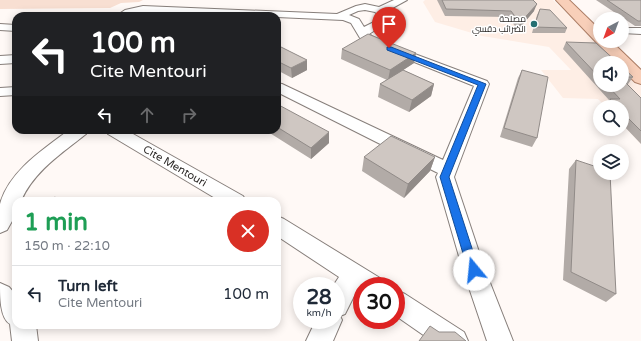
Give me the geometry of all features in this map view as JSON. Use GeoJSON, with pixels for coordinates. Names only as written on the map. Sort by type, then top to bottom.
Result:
{"type":"FeatureCollection","features":[{"type":"Feature","properties":{"kind":"main road"},"geometry":{"type":"LineString","coordinates":[[562,0],[593,31]]}},
{"type":"Feature","properties":{"kind":"main road"},"geometry":{"type":"LineString","coordinates":[[578,0],[588,9]]}},
{"type":"Feature","properties":{"kind":"main road"},"geometry":{"type":"LineString","coordinates":[[610,48],[641,79]]}},
{"type":"Feature","properties":{"kind":"street"},"geometry":{"type":"LineString","coordinates":[[379,11],[402,0]]}},
{"type":"Feature","properties":{"kind":"street"},"geometry":{"type":"LineString","coordinates":[[340,16],[360,7],[379,11],[385,14],[386,20],[362,33]]}},
{"type":"Feature","properties":{"kind":"street"},"geometry":{"type":"LineString","coordinates":[[130,12],[142,9],[162,12]]}},
{"type":"Feature","properties":{"kind":"street"},"geometry":{"type":"LineString","coordinates":[[281,16],[340,16],[355,21],[368,40],[482,84],[445,177],[474,270],[500,341]]}},
{"type":"Feature","properties":{"kind":"street"},"geometry":{"type":"LineString","coordinates":[[0,27],[12,28]]}},
{"type":"Feature","properties":{"kind":"street"},"geometry":{"type":"LineString","coordinates":[[629,37],[641,31]]}},
{"type":"Feature","properties":{"kind":"street"},"geometry":{"type":"LineString","coordinates":[[0,60],[12,59]]}},
{"type":"Feature","properties":{"kind":"street"},"geometry":{"type":"LineString","coordinates":[[281,89],[448,170]]}},
{"type":"Feature","properties":{"kind":"street"},"geometry":{"type":"LineString","coordinates":[[0,92],[12,91]]}},
{"type":"Feature","properties":{"kind":"street"},"geometry":{"type":"LineString","coordinates":[[12,197],[19,184],[49,154],[75,134]]}},
{"type":"Feature","properties":{"kind":"street","name":"Cite Mentouri"},"geometry":{"type":"LineString","coordinates":[[121,134],[229,197]]}},
{"type":"Feature","properties":{"kind":"street"},"geometry":{"type":"LineString","coordinates":[[2,217],[12,198]]}},
{"type":"Feature","properties":{"kind":"street"},"geometry":{"type":"LineString","coordinates":[[281,228],[357,277]]}},
{"type":"Feature","properties":{"kind":"street"},"geometry":{"type":"LineString","coordinates":[[345,296],[353,289]]}},
{"type":"Feature","properties":{"kind":"street"},"geometry":{"type":"LineString","coordinates":[[0,295],[12,309]]}},
{"type":"Feature","properties":{"kind":"street"},"geometry":{"type":"LineString","coordinates":[[405,308],[455,341]]}},
{"type":"Feature","properties":{"kind":"street"},"geometry":{"type":"LineString","coordinates":[[24,329],[25,341]]}},
{"type":"Feature","properties":{"kind":"street"},"geometry":{"type":"LineString","coordinates":[[319,341],[325,329]]}},
{"type":"Feature","properties":{"kind":"shaded area"},"geometry":{"type":"Polygon","coordinates":[[[0,0],[143,0],[139,2],[121,3],[110,8],[0,9],[0,0]]]}},
{"type":"Feature","properties":{"kind":"shaded area"},"geometry":{"type":"Polygon","coordinates":[[[425,0],[553,0],[593,39],[593,48],[603,48],[611,56],[593,56],[593,92],[629,92],[629,74],[641,85],[641,144],[629,131],[629,100],[563,98],[541,70],[571,70],[549,47],[482,36],[435,22],[423,2],[425,0]]]}},
{"type":"Feature","properties":{"kind":"building"},"geometry":{"type":"Polygon","coordinates":[[[442,0],[533,0],[537,4],[520,23],[511,11],[446,9],[442,0]]]}},
{"type":"Feature","properties":{"kind":"building"},"geometry":{"type":"Polygon","coordinates":[[[607,0],[641,0],[641,21],[638,21],[629,15],[629,12],[625,12],[607,0]]]}},
{"type":"Feature","properties":{"kind":"building"},"geometry":{"type":"Polygon","coordinates":[[[540,9],[550,10],[567,28],[534,27],[540,9]]]}},
{"type":"Feature","properties":{"kind":"building"},"geometry":{"type":"Polygon","coordinates":[[[368,34],[416,53],[390,70],[342,49],[368,34]]]}},
{"type":"Feature","properties":{"kind":"building"},"geometry":{"type":"Polygon","coordinates":[[[566,42],[593,43],[593,48],[602,48],[610,56],[593,56],[593,71],[566,42]]]}},
{"type":"Feature","properties":{"kind":"building"},"geometry":{"type":"Polygon","coordinates":[[[281,47],[307,60],[291,68],[281,63],[281,47]]]}},
{"type":"Feature","properties":{"kind":"building"},"geometry":{"type":"Polygon","coordinates":[[[403,70],[434,84],[412,100],[380,84],[403,70]]]}},
{"type":"Feature","properties":{"kind":"building"},"geometry":{"type":"Polygon","coordinates":[[[522,70],[548,77],[537,138],[504,128],[522,70]]]}},
{"type":"Feature","properties":{"kind":"building"},"geometry":{"type":"Polygon","coordinates":[[[629,86],[641,98],[641,131],[629,119],[629,100],[610,99],[620,99],[614,92],[629,92],[629,86]]]}},
{"type":"Feature","properties":{"kind":"building"},"geometry":{"type":"Polygon","coordinates":[[[281,106],[329,132],[311,148],[281,129],[281,106]]]}},
{"type":"Feature","properties":{"kind":"building"},"geometry":{"type":"Polygon","coordinates":[[[391,136],[435,157],[408,184],[364,157],[391,136]]]}},
{"type":"Feature","properties":{"kind":"building"},"geometry":{"type":"Polygon","coordinates":[[[576,160],[593,166],[593,180],[610,180],[616,294],[571,272],[576,160]]]}},
{"type":"Feature","properties":{"kind":"building"},"geometry":{"type":"Polygon","coordinates":[[[430,326],[439,332],[455,332],[466,341],[419,341],[430,326]]]}},
{"type":"Feature","properties":{"kind":"place","name":"مصلحة الضرائب دقسي"},"geometry":{"type":"Point","coordinates":[534,24]}},
{"type":"Feature","properties":{"kind":"route"},"geometry":{"type":"LineString","coordinates":[[389,48],[482,84],[445,177],[474,270]]}}]}
